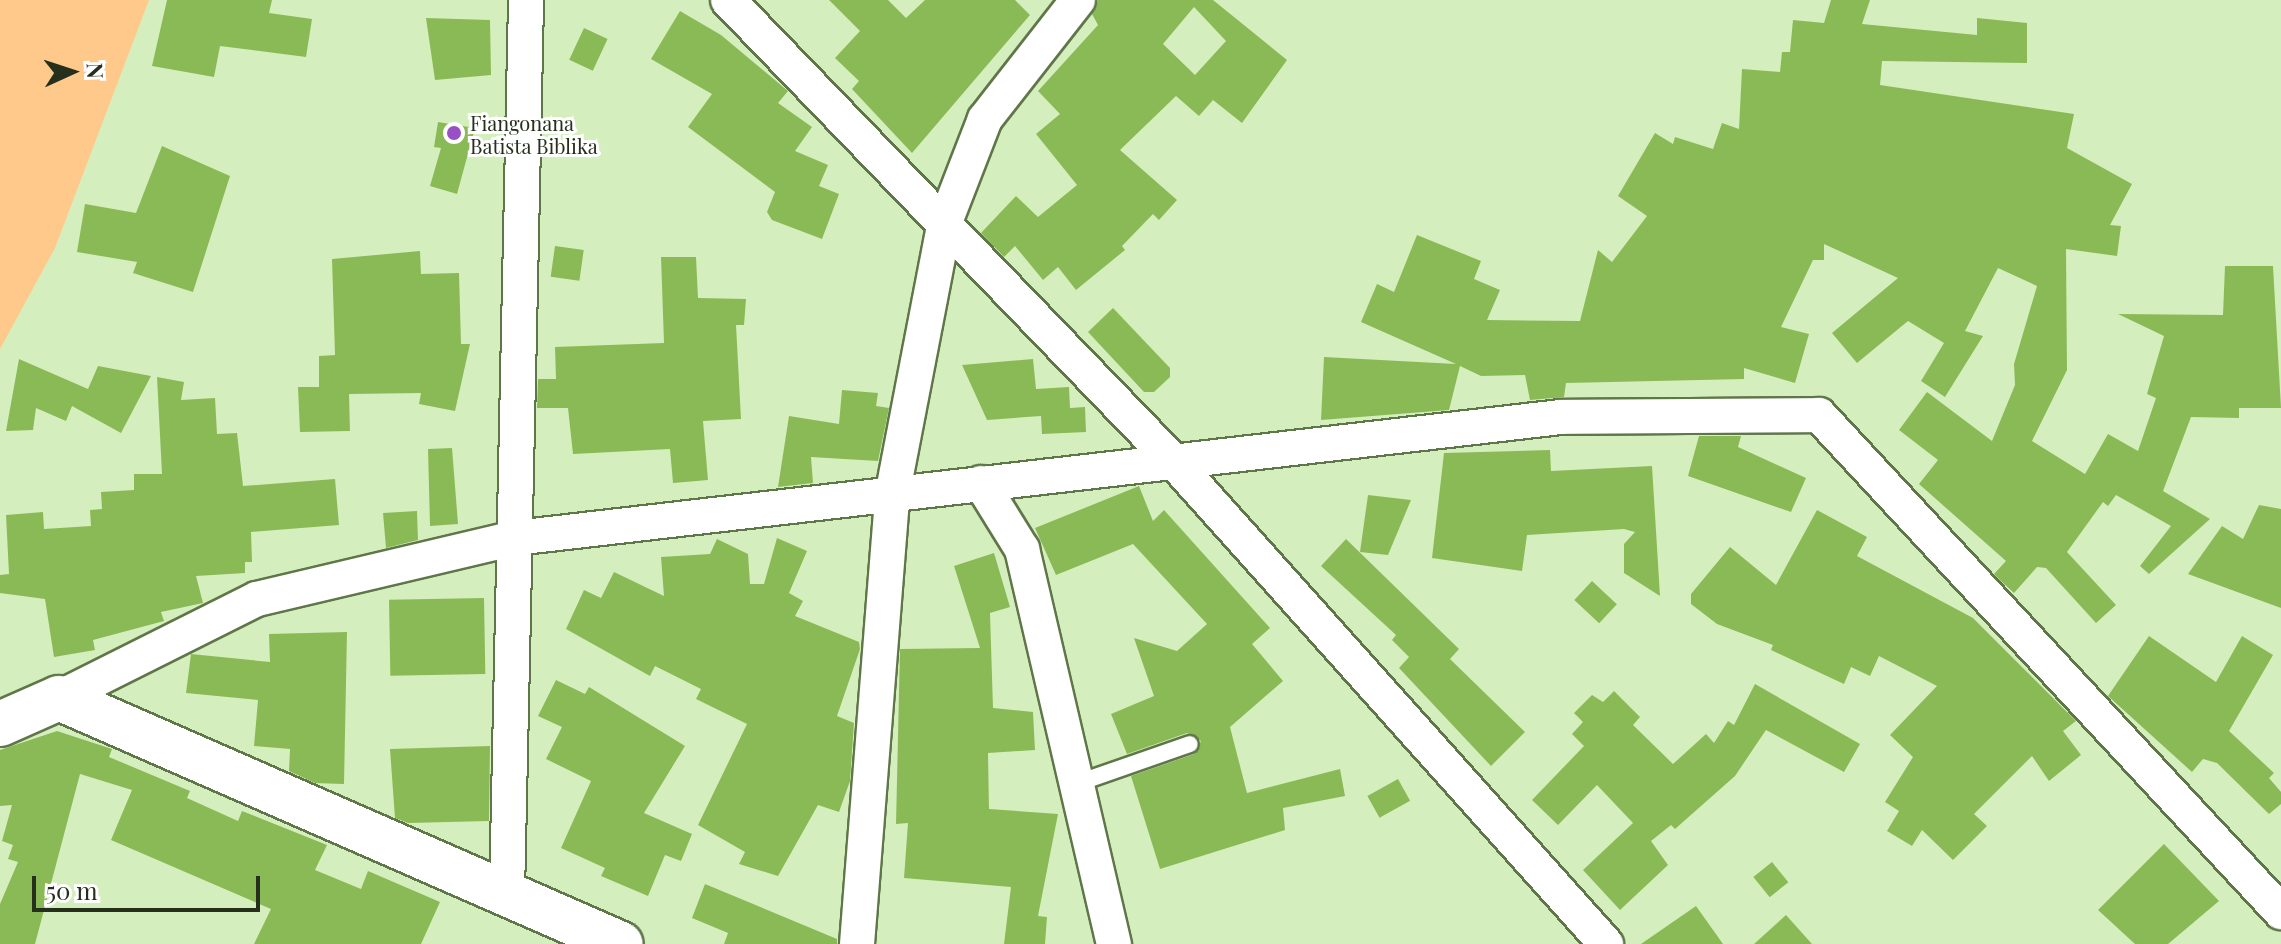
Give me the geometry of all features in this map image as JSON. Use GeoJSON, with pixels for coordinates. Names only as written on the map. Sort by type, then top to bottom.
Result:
{"type":"FeatureCollection","features":[{"type":"Feature","properties":{"kind":"street"},"geometry":{"type":"LineString","coordinates":[[507,894],[526,0]]}},
{"type":"Feature","properties":{"kind":"street"},"geometry":{"type":"LineString","coordinates":[[728,0],[1175,463],[1606,944]]}},
{"type":"Feature","properties":{"kind":"street"},"geometry":{"type":"LineString","coordinates":[[857,944],[892,496],[945,222],[985,119],[1078,0]]}},
{"type":"Feature","properties":{"kind":"street"},"geometry":{"type":"LineString","coordinates":[[0,724],[59,698],[257,599],[515,538],[1560,417],[1819,415],[2281,912]]}},
{"type":"Feature","properties":{"kind":"street"},"geometry":{"type":"LineString","coordinates":[[981,483],[1022,549],[1081,782],[1114,944]]}},
{"type":"Feature","properties":{"kind":"street"},"geometry":{"type":"LineString","coordinates":[[59,698],[621,944]]}},
{"type":"Feature","properties":{"kind":"lane"},"geometry":{"type":"LineString","coordinates":[[1081,782],[1190,744]]}},
{"type":"Feature","properties":{"kind":"shaded area"},"geometry":{"type":"Polygon","coordinates":[[[0,0],[149,0],[55,248],[0,349],[0,0]]]}},
{"type":"Feature","properties":{"kind":"building"},"geometry":{"type":"Polygon","coordinates":[[[167,0],[272,0],[269,13],[312,19],[306,57],[220,46],[214,77],[152,66],[167,0]]]}},
{"type":"Feature","properties":{"kind":"building"},"geometry":{"type":"Polygon","coordinates":[[[829,0],[888,0],[906,18],[925,0],[1015,0],[1030,15],[912,153],[852,89],[859,81],[835,58],[860,31],[829,0]]]}},
{"type":"Feature","properties":{"kind":"building"},"geometry":{"type":"Polygon","coordinates":[[[1098,0],[1213,0],[1287,60],[1242,123],[1213,100],[1199,116],[1176,96],[1120,150],[1177,200],[1159,220],[1153,214],[1122,246],[1125,250],[1076,290],[1058,267],[1043,280],[1015,246],[1004,257],[981,233],[1016,196],[1038,217],[1077,185],[1036,134],[1060,114],[1038,91],[1098,25],[1092,14],[1098,0]],[[1194,7],[1163,44],[1195,75],[1226,41],[1194,7]]]}},
{"type":"Feature","properties":{"kind":"building"},"geometry":{"type":"Polygon","coordinates":[[[1831,0],[1870,0],[1862,24],[1977,35],[1977,18],[2027,23],[2027,63],[1882,61],[1880,85],[2074,114],[2067,148],[2132,184],[2110,225],[2121,226],[2117,256],[2066,249],[2067,370],[2032,441],[2085,474],[2108,434],[2138,451],[2156,398],[2147,394],[2164,336],[2118,314],[2223,315],[2225,266],[2273,266],[2281,408],[2239,408],[2239,418],[2191,417],[2163,491],[2210,519],[2149,574],[2140,566],[2171,526],[2116,495],[2108,506],[2103,502],[2067,552],[2116,605],[2096,623],[2046,568],[2037,567],[2014,593],[2001,581],[1994,574],[2006,561],[1919,484],[1938,460],[1899,430],[1927,392],[1992,441],[2015,385],[2014,364],[2037,286],[1998,268],[1965,331],[1983,336],[1945,397],[1921,381],[1944,343],[1908,321],[1857,363],[1832,333],[1898,278],[1824,244],[1824,260],[1813,260],[1781,327],[1809,334],[1795,383],[1744,368],[1744,379],[1566,383],[1564,397],[1530,400],[1525,375],[1481,376],[1460,366],[1449,410],[1321,420],[1324,357],[1456,364],[1361,322],[1377,284],[1394,292],[1417,235],[1481,261],[1474,279],[1500,290],[1487,320],[1580,321],[1598,250],[1612,262],[1647,216],[1618,196],[1655,133],[1673,144],[1675,137],[1713,149],[1722,123],[1739,129],[1742,69],[1780,72],[1782,52],[1790,52],[1793,20],[1824,23],[1831,0]]]}},
{"type":"Feature","properties":{"kind":"building"},"geometry":{"type":"Polygon","coordinates":[[[680,11],[721,35],[788,91],[778,103],[812,127],[795,151],[828,165],[819,186],[839,194],[822,239],[772,220],[767,212],[775,192],[688,127],[712,94],[651,59],[680,11]]]}},
{"type":"Feature","properties":{"kind":"building"},"geometry":{"type":"Polygon","coordinates":[[[426,18],[490,20],[491,75],[435,80],[426,18]]]}},
{"type":"Feature","properties":{"kind":"building"},"geometry":{"type":"Polygon","coordinates":[[[584,28],[608,39],[593,71],[569,60],[584,28]]]}},
{"type":"Feature","properties":{"kind":"building"},"geometry":{"type":"Polygon","coordinates":[[[438,122],[475,128],[457,194],[430,186],[441,148],[434,147],[438,122]]]}},
{"type":"Feature","properties":{"kind":"building"},"geometry":{"type":"Polygon","coordinates":[[[162,146],[230,176],[193,292],[133,273],[137,262],[77,252],[85,204],[136,213],[162,146]]]}},
{"type":"Feature","properties":{"kind":"building"},"geometry":{"type":"Polygon","coordinates":[[[555,246],[584,250],[579,281],[551,277],[555,246]]]}},
{"type":"Feature","properties":{"kind":"building"},"geometry":{"type":"Polygon","coordinates":[[[420,251],[421,274],[459,273],[461,344],[470,344],[455,411],[419,404],[421,393],[349,394],[350,431],[300,432],[298,387],[319,387],[319,356],[335,355],[332,259],[420,251]]]}},
{"type":"Feature","properties":{"kind":"building"},"geometry":{"type":"Polygon","coordinates":[[[661,257],[696,257],[698,298],[746,299],[744,325],[736,325],[741,419],[703,421],[708,480],[673,483],[670,449],[573,454],[568,408],[537,408],[538,379],[556,379],[555,347],[664,343],[661,257]]]}},
{"type":"Feature","properties":{"kind":"building"},"geometry":{"type":"Polygon","coordinates":[[[1113,308],[1170,368],[1170,377],[1154,392],[1144,392],[1088,332],[1113,308]]]}},
{"type":"Feature","properties":{"kind":"building"},"geometry":{"type":"Polygon","coordinates":[[[19,359],[88,389],[98,366],[151,376],[121,433],[72,406],[66,421],[36,408],[33,430],[6,431],[19,359]]]}},
{"type":"Feature","properties":{"kind":"building"},"geometry":{"type":"Polygon","coordinates":[[[1033,359],[1036,389],[1069,387],[1070,408],[1085,407],[1086,432],[1042,434],[1041,416],[987,420],[962,365],[1033,359]]]}},
{"type":"Feature","properties":{"kind":"building"},"geometry":{"type":"Polygon","coordinates":[[[157,377],[184,382],[181,400],[215,398],[217,434],[237,433],[243,486],[335,479],[339,525],[251,532],[252,562],[245,562],[245,573],[196,576],[203,603],[161,612],[164,621],[93,640],[95,650],[54,657],[45,599],[0,593],[0,575],[9,574],[6,515],[43,512],[44,529],[91,526],[90,510],[102,509],[101,492],[134,490],[134,474],[162,474],[157,377]]]}},
{"type":"Feature","properties":{"kind":"building"},"geometry":{"type":"Polygon","coordinates":[[[842,390],[878,393],[876,406],[889,408],[878,461],[811,457],[813,483],[778,487],[789,416],[839,424],[842,390]]]}},
{"type":"Feature","properties":{"kind":"building"},"geometry":{"type":"Polygon","coordinates":[[[1699,436],[1741,436],[1738,447],[1806,478],[1791,512],[1688,476],[1699,436]]]}},
{"type":"Feature","properties":{"kind":"building"},"geometry":{"type":"Polygon","coordinates":[[[452,448],[458,524],[430,526],[428,449],[452,448]]]}},
{"type":"Feature","properties":{"kind":"building"},"geometry":{"type":"Polygon","coordinates":[[[1550,450],[1551,471],[1652,466],[1660,596],[1624,573],[1624,544],[1635,532],[1624,529],[1527,535],[1522,571],[1432,558],[1444,453],[1550,450]]]}},
{"type":"Feature","properties":{"kind":"building"},"geometry":{"type":"Polygon","coordinates":[[[1139,486],[1153,521],[1164,510],[1270,628],[1252,644],[1283,681],[1230,727],[1247,793],[1340,769],[1345,796],[1283,808],[1285,830],[1160,869],[1131,776],[1194,754],[1201,741],[1187,733],[1127,754],[1111,714],[1154,696],[1134,638],[1177,651],[1207,624],[1133,544],[1056,575],[1035,528],[1139,486]]]}},
{"type":"Feature","properties":{"kind":"building"},"geometry":{"type":"Polygon","coordinates":[[[1368,495],[1411,500],[1388,555],[1360,552],[1368,495]]]}},
{"type":"Feature","properties":{"kind":"building"},"geometry":{"type":"Polygon","coordinates":[[[2259,505],[2281,509],[2281,608],[2188,574],[2222,526],[2243,539],[2259,505]]]}},
{"type":"Feature","properties":{"kind":"building"},"geometry":{"type":"Polygon","coordinates":[[[1817,510],[1867,537],[1857,556],[1973,618],[2076,721],[2063,731],[2081,755],[2049,781],[2032,756],[1974,814],[1987,826],[1953,860],[1922,830],[1912,846],[1887,831],[1899,811],[1885,802],[1913,757],[1890,735],[1937,686],[1879,656],[1870,676],[1851,667],[1844,684],[1771,650],[1773,645],[1717,624],[1691,604],[1691,594],[1730,547],[1776,585],[1817,510]]]}},
{"type":"Feature","properties":{"kind":"building"},"geometry":{"type":"Polygon","coordinates":[[[417,511],[418,540],[386,548],[383,513],[417,511]]]}},
{"type":"Feature","properties":{"kind":"building"},"geometry":{"type":"Polygon","coordinates":[[[777,538],[807,551],[789,593],[803,601],[795,616],[859,642],[860,649],[837,716],[854,723],[850,781],[839,812],[818,805],[778,876],[739,864],[745,852],[698,825],[747,724],[696,699],[701,689],[655,666],[650,676],[566,629],[584,590],[601,598],[614,572],[664,596],[661,557],[710,554],[717,539],[748,554],[750,584],[764,584],[777,538]]]}},
{"type":"Feature","properties":{"kind":"building"},"geometry":{"type":"Polygon","coordinates":[[[1346,539],[1459,649],[1450,659],[1525,732],[1491,766],[1399,668],[1409,657],[1392,640],[1396,635],[1321,566],[1346,539]]]}},
{"type":"Feature","properties":{"kind":"building"},"geometry":{"type":"Polygon","coordinates":[[[994,553],[1010,607],[990,613],[993,708],[1033,712],[1035,750],[988,753],[989,809],[1058,814],[1038,916],[1047,917],[1045,944],[1004,944],[1011,887],[904,878],[908,823],[896,824],[900,649],[980,648],[954,566],[994,553]]]}},
{"type":"Feature","properties":{"kind":"building"},"geometry":{"type":"Polygon","coordinates":[[[1592,581],[1617,604],[1599,623],[1574,600],[1592,581]]]}},
{"type":"Feature","properties":{"kind":"building"},"geometry":{"type":"Polygon","coordinates":[[[484,598],[485,674],[390,676],[389,600],[484,598]]]}},
{"type":"Feature","properties":{"kind":"building"},"geometry":{"type":"Polygon","coordinates":[[[347,632],[344,784],[315,783],[289,771],[290,749],[254,746],[258,700],[186,693],[191,654],[270,662],[269,634],[347,632]]]}},
{"type":"Feature","properties":{"kind":"building"},"geometry":{"type":"Polygon","coordinates":[[[2149,636],[2216,682],[2242,636],[2273,655],[2229,731],[2274,773],[2269,778],[2281,792],[2281,804],[2269,814],[2217,763],[2203,759],[2192,772],[2108,696],[2149,636]]]}},
{"type":"Feature","properties":{"kind":"building"},"geometry":{"type":"Polygon","coordinates":[[[556,680],[585,694],[589,687],[685,746],[644,813],[692,834],[681,861],[665,855],[648,896],[601,876],[605,868],[561,848],[591,781],[546,759],[562,727],[538,716],[556,680]]]}},
{"type":"Feature","properties":{"kind":"building"},"geometry":{"type":"Polygon","coordinates":[[[1755,684],[1860,744],[1844,772],[1766,730],[1735,776],[1675,829],[1671,825],[1651,841],[1668,865],[1620,910],[1583,870],[1633,823],[1597,785],[1558,825],[1532,800],[1584,746],[1572,734],[1583,722],[1574,713],[1592,695],[1603,702],[1614,691],[1640,717],[1633,725],[1673,764],[1706,734],[1714,743],[1728,721],[1734,725],[1755,684]]]}},
{"type":"Feature","properties":{"kind":"building"},"geometry":{"type":"Polygon","coordinates":[[[57,731],[112,749],[109,757],[190,791],[187,798],[238,821],[242,811],[327,845],[315,870],[361,889],[368,871],[440,902],[421,944],[254,944],[271,909],[111,840],[132,790],[80,774],[35,944],[0,944],[0,904],[18,862],[8,859],[13,845],[2,841],[12,805],[0,806],[0,750],[57,731]]]}},
{"type":"Feature","properties":{"kind":"building"},"geometry":{"type":"Polygon","coordinates":[[[490,746],[489,821],[408,823],[395,818],[390,749],[490,746]]]}},
{"type":"Feature","properties":{"kind":"building"},"geometry":{"type":"Polygon","coordinates":[[[1398,779],[1410,801],[1380,818],[1367,796],[1398,779]]]}},
{"type":"Feature","properties":{"kind":"building"},"geometry":{"type":"Polygon","coordinates":[[[2164,844],[2219,901],[2168,944],[2135,944],[2098,910],[2164,844]]]}},
{"type":"Feature","properties":{"kind":"building"},"geometry":{"type":"Polygon","coordinates":[[[1772,862],[1788,882],[1770,897],[1753,877],[1772,862]]]}},
{"type":"Feature","properties":{"kind":"building"},"geometry":{"type":"Polygon","coordinates":[[[705,884],[837,939],[837,944],[724,944],[728,933],[692,918],[705,884]]]}},
{"type":"Feature","properties":{"kind":"building"},"geometry":{"type":"Polygon","coordinates":[[[1696,906],[1723,944],[1641,944],[1696,906]]]}},
{"type":"Feature","properties":{"kind":"building"},"geometry":{"type":"Polygon","coordinates":[[[1786,915],[1812,944],[1754,944],[1786,915]]]}},
{"type":"Feature","properties":{"kind":"place","name":"Fiangonana Batista Biblika"},"geometry":{"type":"Point","coordinates":[454,133]}}]}
